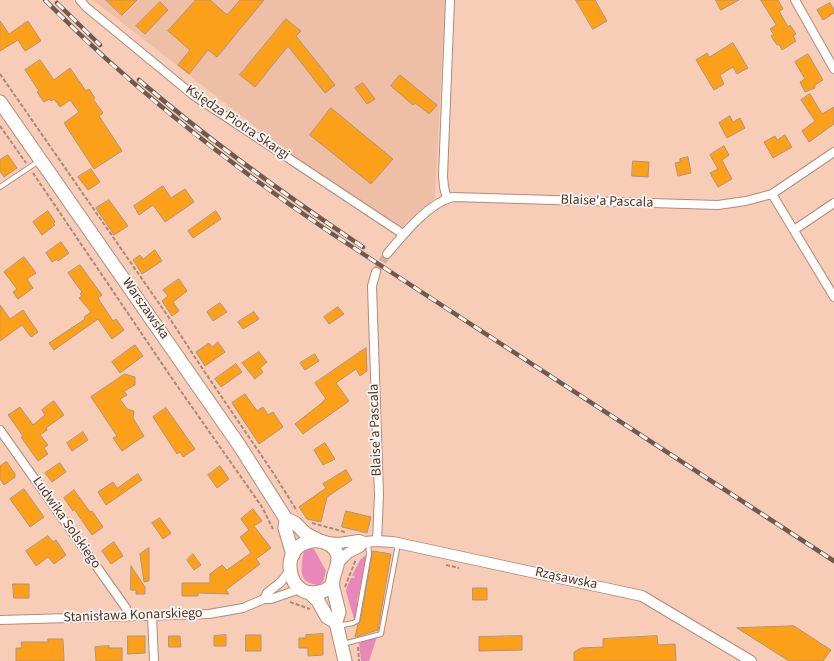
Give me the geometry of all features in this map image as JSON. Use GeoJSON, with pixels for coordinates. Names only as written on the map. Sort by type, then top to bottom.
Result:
{"type":"FeatureCollection","features":[{"type":"Feature","properties":{"kind":"main road","name":"Warszawska"},"geometry":{"type":"LineString","coordinates":[[0,102],[242,450],[286,519],[295,524],[306,534],[321,541]]}},
{"type":"Feature","properties":{"kind":"main road","name":"Warszawska"},"geometry":{"type":"LineString","coordinates":[[286,519],[285,528],[293,555]]}},
{"type":"Feature","properties":{"kind":"main road"},"geometry":{"type":"LineString","coordinates":[[336,624],[327,617],[318,601],[294,581],[290,570],[293,555],[300,545],[306,542],[321,541],[330,546],[338,558],[332,584],[339,612],[336,624],[345,661]]}},
{"type":"Feature","properties":{"kind":"main road"},"geometry":{"type":"LineString","coordinates":[[305,591],[323,591],[329,588],[332,584]]}},
{"type":"Feature","properties":{"kind":"street","name":"Księdza Piotra Skargi"},"geometry":{"type":"LineString","coordinates":[[80,0],[86,7],[193,95],[403,234]]}},
{"type":"Feature","properties":{"kind":"street"},"geometry":{"type":"LineString","coordinates":[[447,199],[443,176],[450,0]]}},
{"type":"Feature","properties":{"kind":"street"},"geometry":{"type":"LineString","coordinates":[[795,0],[834,69]]}},
{"type":"Feature","properties":{"kind":"street","name":"Blaise'a Pascala"},"geometry":{"type":"LineString","coordinates":[[387,254],[403,234],[433,207],[447,199],[460,197],[718,205],[746,201],[772,194],[834,152]]}},
{"type":"Feature","properties":{"kind":"street"},"geometry":{"type":"LineString","coordinates":[[772,194],[834,297]]}},
{"type":"Feature","properties":{"kind":"street"},"geometry":{"type":"LineString","coordinates":[[794,230],[834,203]]}},
{"type":"Feature","properties":{"kind":"street","name":"Blaise'a Pascala"},"geometry":{"type":"LineString","coordinates":[[370,542],[379,495],[372,286],[376,272]]}},
{"type":"Feature","properties":{"kind":"street","name":"Ludwika Solskiego"},"geometry":{"type":"LineString","coordinates":[[0,430],[126,608],[128,616]]}},
{"type":"Feature","properties":{"kind":"street","name":"Rząsawska"},"geometry":{"type":"LineString","coordinates":[[321,541],[339,543],[359,540],[398,544],[642,596],[751,661]]}},
{"type":"Feature","properties":{"kind":"street"},"geometry":{"type":"LineString","coordinates":[[337,564],[348,553],[370,542]]}},
{"type":"Feature","properties":{"kind":"street","name":"Stanisława Konarskiego"},"geometry":{"type":"LineString","coordinates":[[264,599],[267,593],[281,582],[290,570]]}},
{"type":"Feature","properties":{"kind":"street","name":"Stanisława Konarskiego"},"geometry":{"type":"LineString","coordinates":[[0,620],[152,616],[222,612],[243,608],[264,599],[271,599],[305,591]]}},
{"type":"Feature","properties":{"kind":"street"},"geometry":{"type":"LineString","coordinates":[[152,616],[154,661]]}},
{"type":"Feature","properties":{"kind":"lane"},"geometry":{"type":"LineString","coordinates":[[0,187],[41,159]]}},
{"type":"Feature","properties":{"kind":"lane"},"geometry":{"type":"LineString","coordinates":[[336,624],[353,623],[357,621],[370,542]]}},
{"type":"Feature","properties":{"kind":"lane"},"geometry":{"type":"LineString","coordinates":[[342,645],[381,634],[398,544]]}},
{"type":"Feature","properties":{"kind":"path"},"geometry":{"type":"LineString","coordinates":[[0,74],[174,325],[298,512]]}},
{"type":"Feature","properties":{"kind":"path"},"geometry":{"type":"LineString","coordinates":[[0,126],[171,377],[258,501],[276,534]]}},
{"type":"Feature","properties":{"kind":"path"},"geometry":{"type":"LineString","coordinates":[[309,522],[349,533]]}},
{"type":"Feature","properties":{"kind":"path"},"geometry":{"type":"LineString","coordinates":[[443,564],[459,568]]}},
{"type":"Feature","properties":{"kind":"path"},"geometry":{"type":"LineString","coordinates":[[289,601],[314,611]]}},
{"type":"Feature","properties":{"kind":"shaded area"},"geometry":{"type":"Polygon","coordinates":[[[93,0],[445,0],[435,198],[402,228],[326,182],[93,0]]]}},
{"type":"Feature","properties":{"kind":"shaded area"},"geometry":{"type":"Polygon","coordinates":[[[306,549],[314,549],[326,571],[323,582],[318,585],[309,583],[302,575],[303,554],[306,549]]]}},
{"type":"Feature","properties":{"kind":"shaded area"},"geometry":{"type":"Polygon","coordinates":[[[367,554],[357,602],[358,607],[356,618],[354,619],[346,591],[351,578],[354,578],[355,576],[352,576],[360,560],[367,554]]]}},
{"type":"Feature","properties":{"kind":"shaded area"},"geometry":{"type":"Polygon","coordinates":[[[377,637],[369,661],[361,661],[359,643],[377,637]]]}},
{"type":"Feature","properties":{"kind":"building"},"geometry":{"type":"Polygon","coordinates":[[[106,0],[137,0],[122,15],[106,0]]]}},
{"type":"Feature","properties":{"kind":"building"},"geometry":{"type":"Polygon","coordinates":[[[196,0],[210,0],[227,15],[240,0],[264,0],[217,57],[208,50],[189,74],[178,65],[190,50],[168,31],[196,0]]]}},
{"type":"Feature","properties":{"kind":"building"},"geometry":{"type":"Polygon","coordinates":[[[576,0],[595,0],[607,21],[593,29],[576,0]]]}},
{"type":"Feature","properties":{"kind":"building"},"geometry":{"type":"Polygon","coordinates":[[[716,0],[739,0],[721,10],[716,0]]]}},
{"type":"Feature","properties":{"kind":"building"},"geometry":{"type":"Polygon","coordinates":[[[761,0],[778,0],[783,9],[779,11],[788,27],[790,25],[796,34],[793,36],[796,41],[782,50],[779,44],[777,45],[771,36],[774,35],[770,29],[776,25],[761,0]]]}},
{"type":"Feature","properties":{"kind":"building"},"geometry":{"type":"Polygon","coordinates":[[[160,2],[168,10],[145,34],[136,26],[160,2]]]}},
{"type":"Feature","properties":{"kind":"building"},"geometry":{"type":"Polygon","coordinates":[[[830,3],[834,13],[823,20],[817,10],[830,3]]]}},
{"type":"Feature","properties":{"kind":"building"},"geometry":{"type":"Polygon","coordinates":[[[286,19],[301,31],[296,36],[335,85],[325,93],[288,46],[255,87],[240,75],[286,19]]]}},
{"type":"Feature","properties":{"kind":"building"},"geometry":{"type":"Polygon","coordinates":[[[0,21],[9,34],[28,21],[41,41],[25,51],[18,40],[0,51],[0,21]]]}},
{"type":"Feature","properties":{"kind":"building"},"geometry":{"type":"Polygon","coordinates":[[[733,43],[748,68],[737,74],[733,67],[720,75],[724,84],[714,90],[696,60],[707,53],[709,57],[733,43]]]}},
{"type":"Feature","properties":{"kind":"building"},"geometry":{"type":"Polygon","coordinates":[[[808,54],[823,80],[815,85],[815,88],[805,92],[800,82],[805,79],[795,62],[808,54]]]}},
{"type":"Feature","properties":{"kind":"building"},"geometry":{"type":"Polygon","coordinates":[[[40,60],[54,80],[70,68],[86,91],[89,89],[95,98],[93,99],[103,113],[99,116],[122,151],[94,169],[64,123],[79,112],[70,100],[60,107],[54,99],[51,101],[49,99],[44,102],[37,92],[39,91],[25,70],[40,60]]]}},
{"type":"Feature","properties":{"kind":"building"},"geometry":{"type":"Polygon","coordinates":[[[400,75],[437,105],[429,114],[415,103],[413,105],[391,86],[400,75]]]}},
{"type":"Feature","properties":{"kind":"building"},"geometry":{"type":"Polygon","coordinates":[[[363,83],[375,99],[367,104],[355,88],[363,83]]]}},
{"type":"Feature","properties":{"kind":"building"},"geometry":{"type":"Polygon","coordinates":[[[810,94],[822,114],[834,107],[834,124],[809,142],[802,131],[815,121],[801,100],[810,94]]]}},
{"type":"Feature","properties":{"kind":"building"},"geometry":{"type":"Polygon","coordinates":[[[331,108],[393,159],[371,184],[310,135],[331,108]]]}},
{"type":"Feature","properties":{"kind":"building"},"geometry":{"type":"Polygon","coordinates":[[[730,116],[733,122],[740,118],[745,128],[727,138],[719,123],[730,116]]]}},
{"type":"Feature","properties":{"kind":"building"},"geometry":{"type":"Polygon","coordinates":[[[785,135],[792,147],[773,158],[764,142],[775,136],[777,140],[785,135]]]}},
{"type":"Feature","properties":{"kind":"building"},"geometry":{"type":"Polygon","coordinates":[[[724,146],[729,155],[722,160],[732,179],[718,187],[710,173],[718,169],[710,155],[724,146]]]}},
{"type":"Feature","properties":{"kind":"building"},"geometry":{"type":"Polygon","coordinates":[[[8,155],[17,168],[4,177],[0,171],[0,160],[8,155]]]}},
{"type":"Feature","properties":{"kind":"building"},"geometry":{"type":"Polygon","coordinates":[[[688,157],[691,173],[678,176],[675,163],[680,162],[680,159],[688,157]]]}},
{"type":"Feature","properties":{"kind":"building"},"geometry":{"type":"Polygon","coordinates":[[[633,161],[649,162],[648,177],[632,176],[633,161]]]}},
{"type":"Feature","properties":{"kind":"building"},"geometry":{"type":"Polygon","coordinates":[[[91,169],[100,182],[88,190],[78,177],[91,169]]]}},
{"type":"Feature","properties":{"kind":"building"},"geometry":{"type":"Polygon","coordinates":[[[163,186],[171,198],[185,189],[194,202],[165,222],[153,205],[139,215],[134,206],[163,186]]]}},
{"type":"Feature","properties":{"kind":"building"},"geometry":{"type":"Polygon","coordinates":[[[109,200],[128,226],[114,235],[96,208],[109,200]]]}},
{"type":"Feature","properties":{"kind":"building"},"geometry":{"type":"Polygon","coordinates":[[[48,211],[55,222],[53,223],[55,225],[42,235],[33,222],[48,211]]]}},
{"type":"Feature","properties":{"kind":"building"},"geometry":{"type":"Polygon","coordinates":[[[216,211],[221,219],[193,238],[188,231],[216,211]]]}},
{"type":"Feature","properties":{"kind":"building"},"geometry":{"type":"Polygon","coordinates":[[[61,242],[69,253],[58,261],[57,259],[52,262],[46,253],[61,242]]]}},
{"type":"Feature","properties":{"kind":"building"},"geometry":{"type":"Polygon","coordinates":[[[155,250],[162,261],[142,274],[133,260],[140,255],[143,259],[155,250]]]}},
{"type":"Feature","properties":{"kind":"building"},"geometry":{"type":"Polygon","coordinates":[[[24,257],[36,273],[27,279],[33,288],[18,299],[13,292],[17,289],[4,272],[24,257]]]}},
{"type":"Feature","properties":{"kind":"building"},"geometry":{"type":"Polygon","coordinates":[[[80,265],[102,295],[98,298],[113,321],[116,319],[124,330],[112,339],[98,319],[54,350],[49,343],[85,319],[84,317],[91,312],[79,298],[82,296],[80,294],[82,292],[68,273],[80,265]]]}},
{"type":"Feature","properties":{"kind":"building"},"geometry":{"type":"Polygon","coordinates":[[[179,279],[187,291],[173,302],[179,311],[172,316],[162,301],[168,296],[163,290],[179,279]]]}},
{"type":"Feature","properties":{"kind":"building"},"geometry":{"type":"Polygon","coordinates":[[[220,303],[227,312],[213,321],[207,312],[220,303]]]}},
{"type":"Feature","properties":{"kind":"building"},"geometry":{"type":"Polygon","coordinates":[[[0,305],[10,319],[23,310],[38,332],[31,337],[22,325],[0,341],[0,305]]]}},
{"type":"Feature","properties":{"kind":"building"},"geometry":{"type":"Polygon","coordinates":[[[338,307],[344,314],[329,324],[324,317],[338,307]]]}},
{"type":"Feature","properties":{"kind":"building"},"geometry":{"type":"Polygon","coordinates":[[[254,312],[259,319],[243,329],[238,322],[254,312]]]}},
{"type":"Feature","properties":{"kind":"building"},"geometry":{"type":"Polygon","coordinates":[[[218,342],[225,352],[205,366],[196,352],[209,343],[212,347],[218,342]]]}},
{"type":"Feature","properties":{"kind":"building"},"geometry":{"type":"Polygon","coordinates":[[[135,345],[143,356],[120,373],[112,362],[135,345]]]}},
{"type":"Feature","properties":{"kind":"building"},"geometry":{"type":"Polygon","coordinates":[[[366,348],[367,371],[360,376],[356,369],[336,383],[349,401],[303,434],[295,424],[326,399],[315,383],[366,348]]]}},
{"type":"Feature","properties":{"kind":"building"},"geometry":{"type":"Polygon","coordinates":[[[259,352],[267,362],[260,368],[263,372],[255,379],[242,363],[259,352]]]}},
{"type":"Feature","properties":{"kind":"building"},"geometry":{"type":"Polygon","coordinates":[[[315,354],[319,361],[305,370],[300,363],[315,354]]]}},
{"type":"Feature","properties":{"kind":"building"},"geometry":{"type":"Polygon","coordinates":[[[236,364],[242,372],[221,387],[215,379],[236,364]]]}},
{"type":"Feature","properties":{"kind":"building"},"geometry":{"type":"Polygon","coordinates":[[[125,374],[135,377],[135,385],[124,391],[127,395],[120,399],[127,409],[134,411],[133,418],[144,436],[122,451],[113,438],[117,436],[91,397],[125,374]]]}},
{"type":"Feature","properties":{"kind":"building"},"geometry":{"type":"Polygon","coordinates":[[[245,394],[257,411],[263,407],[268,415],[273,412],[283,427],[259,444],[232,403],[245,394]]]}},
{"type":"Feature","properties":{"kind":"building"},"geometry":{"type":"Polygon","coordinates":[[[54,401],[64,415],[46,428],[47,430],[40,435],[48,445],[44,448],[48,454],[38,461],[8,415],[20,407],[33,425],[45,415],[42,410],[54,401]]]}},
{"type":"Feature","properties":{"kind":"building"},"geometry":{"type":"Polygon","coordinates":[[[166,408],[195,449],[183,457],[180,452],[177,454],[153,417],[166,408]]]}},
{"type":"Feature","properties":{"kind":"building"},"geometry":{"type":"Polygon","coordinates":[[[83,432],[88,440],[72,451],[67,443],[83,432]]]}},
{"type":"Feature","properties":{"kind":"building"},"geometry":{"type":"Polygon","coordinates":[[[325,443],[335,459],[323,465],[314,450],[325,443]]]}},
{"type":"Feature","properties":{"kind":"building"},"geometry":{"type":"Polygon","coordinates":[[[7,462],[15,474],[15,477],[4,485],[0,479],[0,466],[7,462]]]}},
{"type":"Feature","properties":{"kind":"building"},"geometry":{"type":"Polygon","coordinates":[[[60,463],[66,472],[52,482],[45,473],[60,463]]]}},
{"type":"Feature","properties":{"kind":"building"},"geometry":{"type":"Polygon","coordinates":[[[220,466],[229,479],[217,488],[208,475],[220,466]]]}},
{"type":"Feature","properties":{"kind":"building"},"geometry":{"type":"Polygon","coordinates":[[[346,470],[352,480],[327,497],[321,522],[307,519],[299,507],[326,488],[323,484],[346,470]]]}},
{"type":"Feature","properties":{"kind":"building"},"geometry":{"type":"Polygon","coordinates":[[[138,474],[142,480],[106,505],[98,492],[113,482],[117,488],[138,474]]]}},
{"type":"Feature","properties":{"kind":"building"},"geometry":{"type":"Polygon","coordinates":[[[24,489],[44,517],[30,527],[10,499],[24,489]]]}},
{"type":"Feature","properties":{"kind":"building"},"geometry":{"type":"Polygon","coordinates":[[[74,490],[90,512],[92,511],[103,527],[92,535],[74,509],[73,511],[64,498],[74,490]]]}},
{"type":"Feature","properties":{"kind":"building"},"geometry":{"type":"Polygon","coordinates":[[[253,509],[262,521],[254,526],[271,548],[256,559],[260,564],[226,590],[229,594],[198,593],[198,596],[182,596],[182,583],[210,583],[210,574],[222,565],[227,570],[251,553],[240,537],[249,530],[241,519],[253,509]]]}},
{"type":"Feature","properties":{"kind":"building"},"geometry":{"type":"Polygon","coordinates":[[[346,511],[371,517],[367,533],[342,527],[346,511]]]}},
{"type":"Feature","properties":{"kind":"building"},"geometry":{"type":"Polygon","coordinates":[[[160,518],[171,533],[163,539],[152,523],[160,518]]]}},
{"type":"Feature","properties":{"kind":"building"},"geometry":{"type":"Polygon","coordinates":[[[48,536],[53,542],[56,540],[66,555],[54,564],[48,557],[36,566],[26,551],[48,536]]]}},
{"type":"Feature","properties":{"kind":"building"},"geometry":{"type":"Polygon","coordinates":[[[114,542],[123,556],[111,564],[102,551],[114,542]]]}},
{"type":"Feature","properties":{"kind":"building"},"geometry":{"type":"Polygon","coordinates":[[[149,548],[149,581],[144,582],[140,554],[149,548]]]}},
{"type":"Feature","properties":{"kind":"building"},"geometry":{"type":"Polygon","coordinates":[[[373,551],[391,554],[378,630],[355,637],[358,624],[360,622],[373,551]]]}},
{"type":"Feature","properties":{"kind":"building"},"geometry":{"type":"Polygon","coordinates":[[[193,554],[201,565],[194,570],[187,560],[193,554]]]}},
{"type":"Feature","properties":{"kind":"building"},"geometry":{"type":"Polygon","coordinates":[[[131,566],[145,587],[145,594],[136,594],[136,590],[131,590],[131,566]]]}},
{"type":"Feature","properties":{"kind":"building"},"geometry":{"type":"Polygon","coordinates":[[[13,584],[29,584],[29,598],[14,598],[13,584]]]}},
{"type":"Feature","properties":{"kind":"building"},"geometry":{"type":"Polygon","coordinates":[[[473,588],[487,588],[487,600],[473,600],[473,588]]]}},
{"type":"Feature","properties":{"kind":"building"},"geometry":{"type":"Polygon","coordinates":[[[794,626],[831,650],[823,661],[789,661],[737,628],[794,626]]]}},
{"type":"Feature","properties":{"kind":"building"},"geometry":{"type":"Polygon","coordinates":[[[323,634],[323,655],[308,656],[308,648],[299,648],[299,638],[306,638],[306,635],[323,634]]]}},
{"type":"Feature","properties":{"kind":"building"},"geometry":{"type":"Polygon","coordinates":[[[226,635],[226,646],[214,646],[214,636],[226,635]]]}},
{"type":"Feature","properties":{"kind":"building"},"geometry":{"type":"Polygon","coordinates":[[[246,635],[261,635],[261,651],[246,651],[246,635]]]}},
{"type":"Feature","properties":{"kind":"building"},"geometry":{"type":"Polygon","coordinates":[[[128,636],[145,636],[145,653],[128,654],[128,636]]]}},
{"type":"Feature","properties":{"kind":"building"},"geometry":{"type":"Polygon","coordinates":[[[169,636],[180,636],[181,647],[169,647],[169,636]]]}},
{"type":"Feature","properties":{"kind":"building"},"geometry":{"type":"Polygon","coordinates":[[[522,636],[522,650],[479,651],[479,637],[522,636]]]}},
{"type":"Feature","properties":{"kind":"building"},"geometry":{"type":"Polygon","coordinates":[[[657,636],[658,645],[675,644],[676,661],[574,661],[574,652],[581,648],[603,647],[603,639],[657,636]]]}},
{"type":"Feature","properties":{"kind":"building"},"geometry":{"type":"Polygon","coordinates":[[[48,639],[63,639],[64,661],[16,661],[16,648],[22,648],[21,642],[48,642],[48,639]]]}},
{"type":"Feature","properties":{"kind":"building"},"geometry":{"type":"Polygon","coordinates":[[[109,646],[109,648],[122,648],[122,661],[96,661],[95,647],[109,646]]]}},
{"type":"Feature","properties":{"kind":"tunnel"},"geometry":{"type":"LineString","coordinates":[[376,272],[387,254]]}},
{"type":"Feature","properties":{"kind":"railway"},"geometry":{"type":"LineString","coordinates":[[45,0],[78,33],[147,95],[182,124],[293,207],[834,561]]}},
{"type":"Feature","properties":{"kind":"railway"},"geometry":{"type":"LineString","coordinates":[[57,3],[100,45]]}},
{"type":"Feature","properties":{"kind":"railway"},"geometry":{"type":"LineString","coordinates":[[139,80],[193,125],[248,167],[363,247]]}}]}
